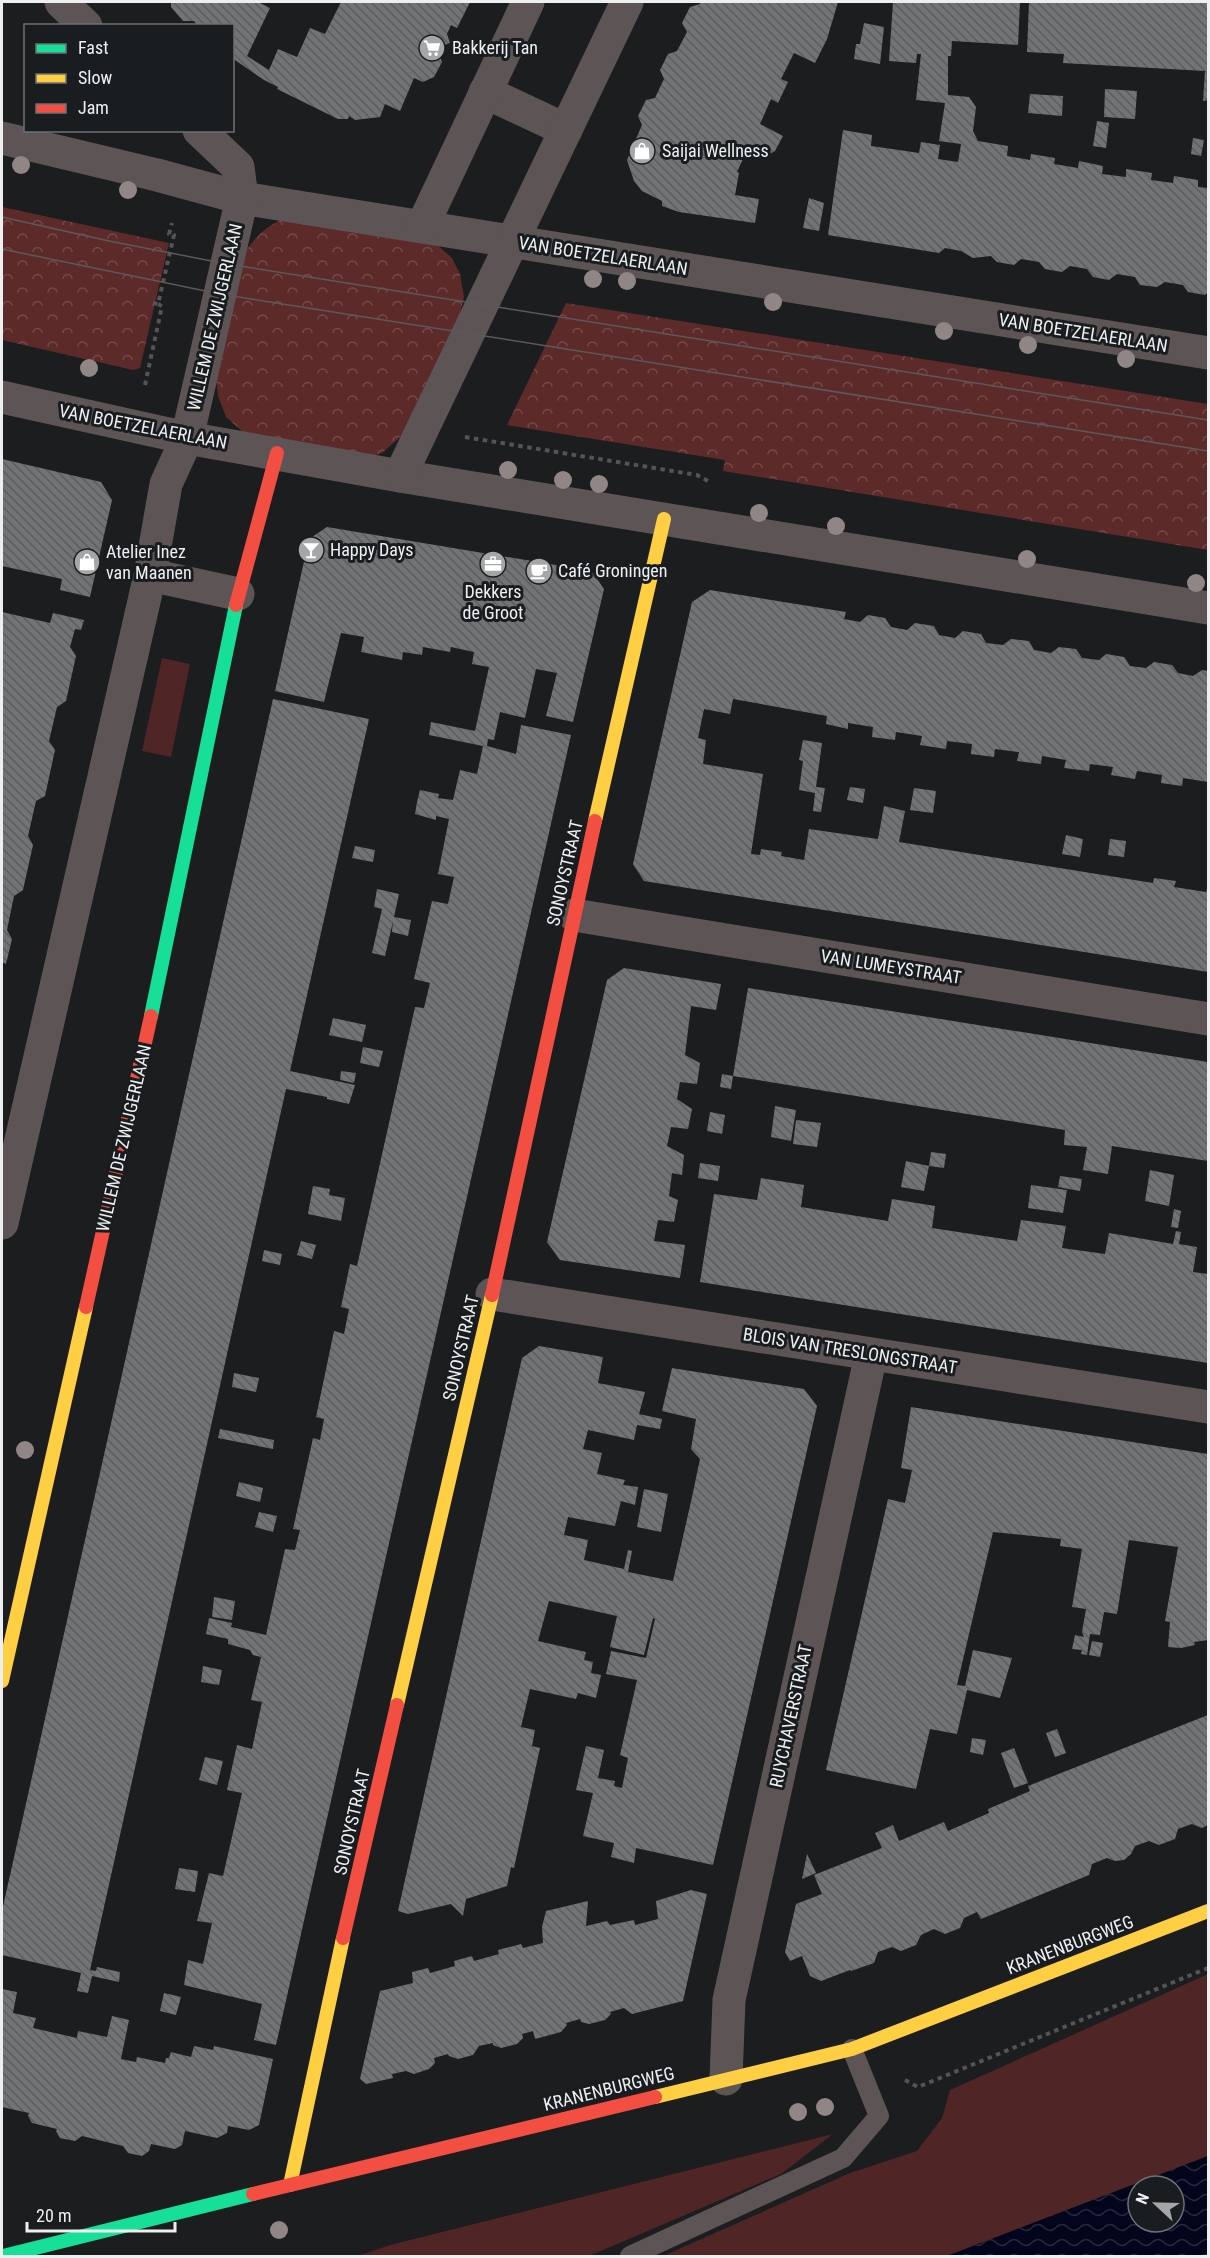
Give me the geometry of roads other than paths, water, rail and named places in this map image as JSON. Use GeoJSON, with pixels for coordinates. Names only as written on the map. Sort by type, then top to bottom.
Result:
{"type":"FeatureCollection","features":[{"type":"Feature","properties":{"kind":"street"},"geometry":{"type":"LineString","coordinates":[[61,2],[84,24]]}},
{"type":"Feature","properties":{"kind":"street"},"geometry":{"type":"LineString","coordinates":[[422,227],[528,2]]}},
{"type":"Feature","properties":{"kind":"street"},"geometry":{"type":"LineString","coordinates":[[400,476],[627,2]]}},
{"type":"Feature","properties":{"kind":"street"},"geometry":{"type":"LineString","coordinates":[[485,92],[566,130]]}},
{"type":"Feature","properties":{"kind":"street"},"geometry":{"type":"LineString","coordinates":[[201,132],[238,167],[242,198]]}},
{"type":"Feature","properties":{"kind":"street","name":"VAN BOETZELAERLAAN"},"geometry":{"type":"LineString","coordinates":[[2,138],[158,174],[242,198],[1209,353]]}},
{"type":"Feature","properties":{"kind":"street","name":"WILLEM DE ZWIJGERLAAN"},"geometry":{"type":"LineString","coordinates":[[2,1222],[150,575],[166,484],[187,438],[242,198]]}},
{"type":"Feature","properties":{"kind":"street","name":"VAN BOETZELAERLAAN"},"geometry":{"type":"LineString","coordinates":[[2,397],[187,438],[400,476],[1209,608]]}},
{"type":"Feature","properties":{"kind":"street","name":"WILLEM DE ZWIJGERLAAN"},"geometry":{"type":"LineString","coordinates":[[2,1681],[138,1078],[238,594],[277,453]]}},
{"type":"Feature","properties":{"kind":"street","name":"SONOYSTRAAT"},"geometry":{"type":"LineString","coordinates":[[290,2185],[340,1953],[492,1294],[574,915],[664,519]]}},
{"type":"Feature","properties":{"kind":"street"},"geometry":{"type":"LineString","coordinates":[[150,575],[238,594]]}},
{"type":"Feature","properties":{"kind":"street","name":"VAN LUMEYSTRAAT"},"geometry":{"type":"LineString","coordinates":[[574,915],[1209,1019]]}},
{"type":"Feature","properties":{"kind":"street","name":"BLOIS VAN TRESLONGSTRAAT"},"geometry":{"type":"LineString","coordinates":[[492,1294],[1209,1407]]}},
{"type":"Feature","properties":{"kind":"street","name":"RUYCHAVERSTRAAT"},"geometry":{"type":"LineString","coordinates":[[726,2079],[729,2000],[871,1355]]}},
{"type":"Feature","properties":{"kind":"street","name":"KRANENBURGWEG"},"geometry":{"type":"LineString","coordinates":[[3,2256],[852,2049],[1209,1911]]}},
{"type":"Feature","properties":{"kind":"lane"},"geometry":{"type":"LineString","coordinates":[[630,2256],[843,2158],[879,2116],[852,2049]]}},
{"type":"Feature","properties":{"kind":"water"},"geometry":{"type":"Polygon","coordinates":[[[1208,2156],[1208,2256],[947,2256],[1126,2187],[1126,2234],[1186,2234],[1186,2174],[1161,2174],[1208,2156]]]}},
{"type":"Feature","properties":{"kind":"tram line"},"geometry":{"type":"LineString","coordinates":[[2,217],[227,264],[1208,420]]}},
{"type":"Feature","properties":{"kind":"tram line"},"geometry":{"type":"LineString","coordinates":[[2,249],[220,294],[1208,451]]}},
{"type":"Feature","properties":{"kind":"place","name":"Bakkerij Tan"},"geometry":{"type":"Point","coordinates":[432,48]}},
{"type":"Feature","properties":{"kind":"place","name":"Saijai Wellness"},"geometry":{"type":"Point","coordinates":[642,151]}},
{"type":"Feature","properties":{"kind":"place","name":"Happy Days"},"geometry":{"type":"Point","coordinates":[311,550]}},
{"type":"Feature","properties":{"kind":"place","name":"Atelier Inez van Maanen"},"geometry":{"type":"Point","coordinates":[87,562]}},
{"type":"Feature","properties":{"kind":"place","name":"Dekkers de Groot"},"geometry":{"type":"Point","coordinates":[493,564]}},
{"type":"Feature","properties":{"kind":"place","name":"Café Groningen"},"geometry":{"type":"Point","coordinates":[539,571]}}]}
